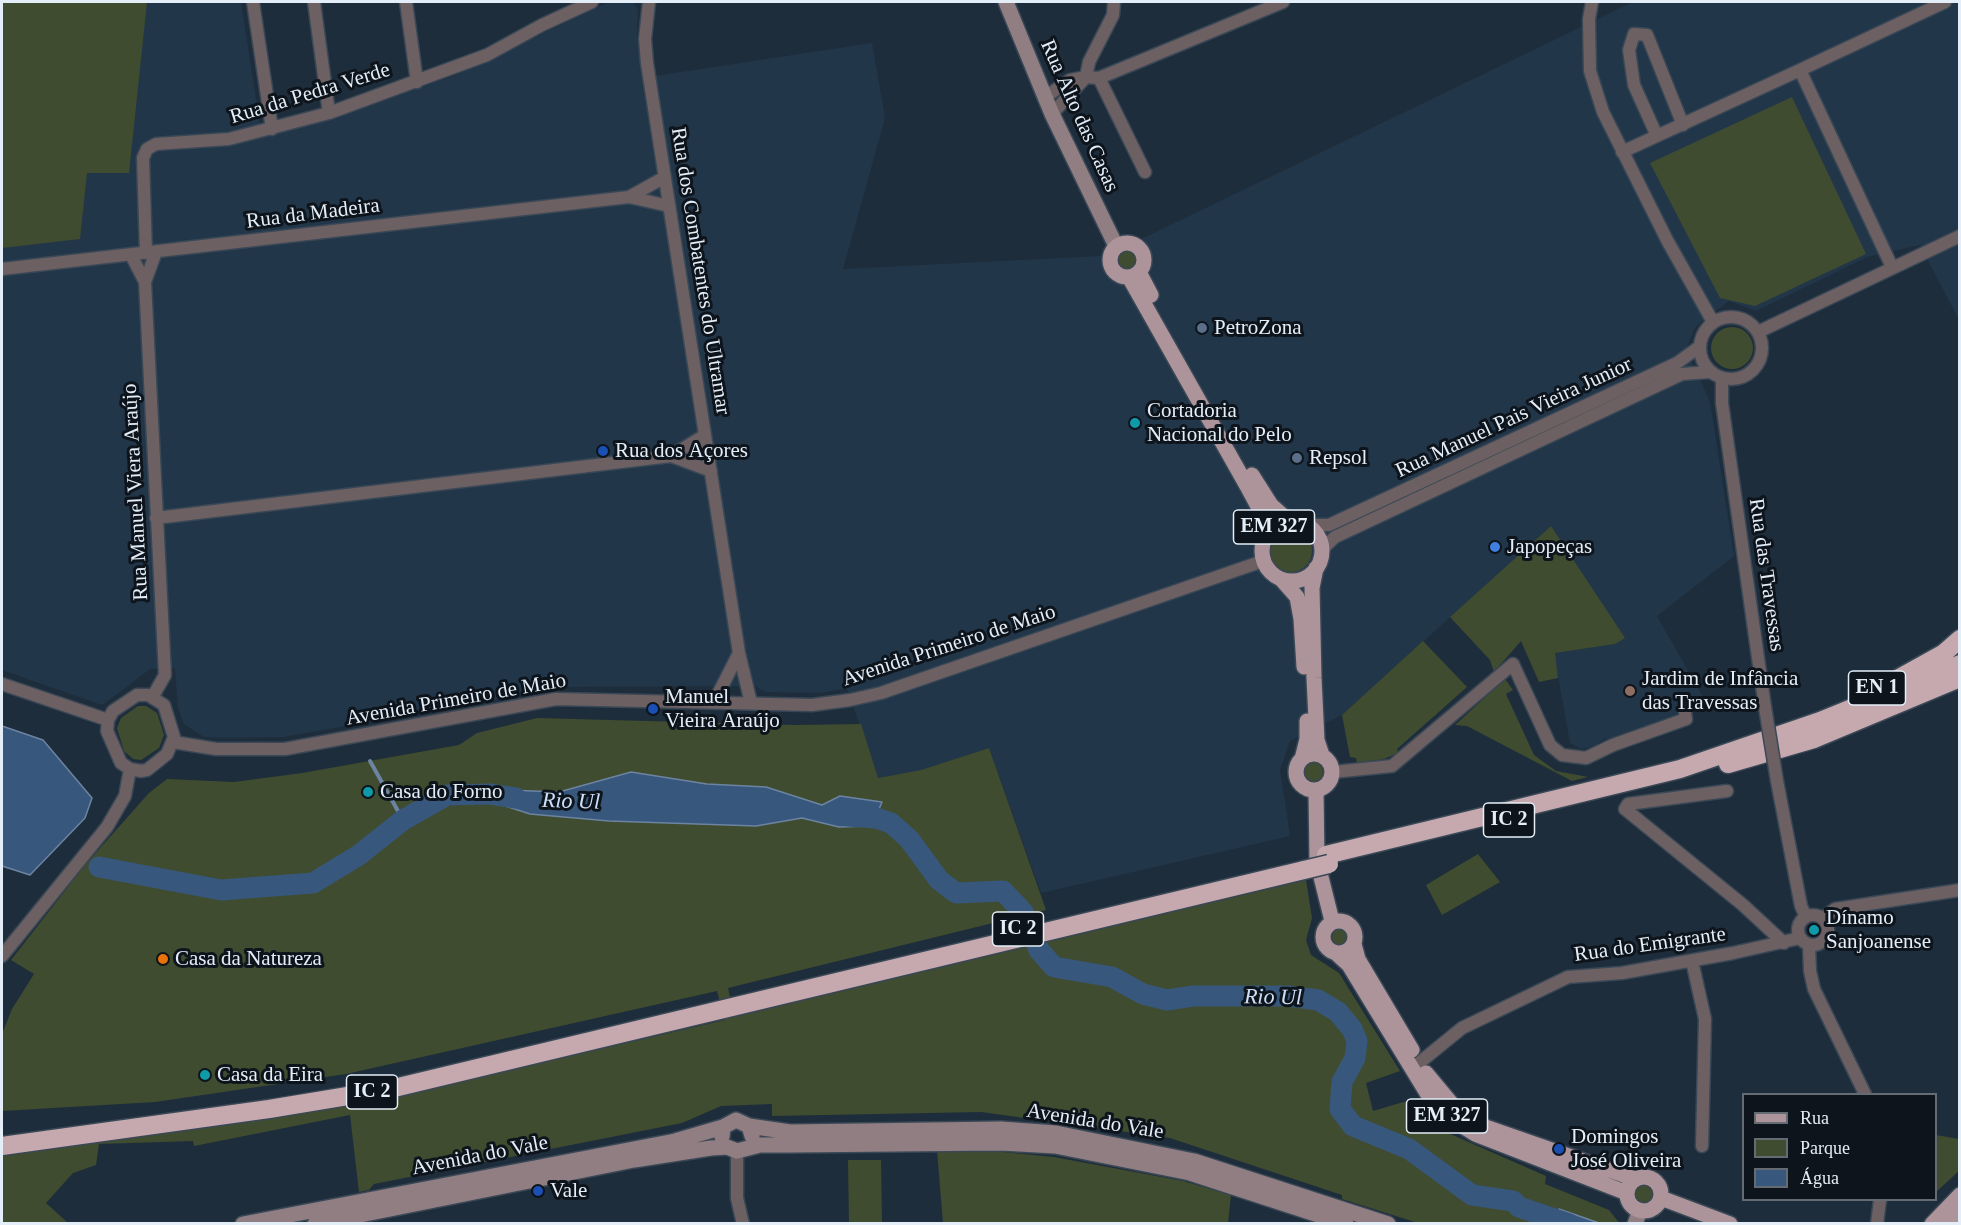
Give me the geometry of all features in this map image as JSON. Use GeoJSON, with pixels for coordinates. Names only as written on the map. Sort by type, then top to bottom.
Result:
{"type":"FeatureCollection","features":[{"type":"Feature","properties":{"kind":"highway","name":"EN 1"},"geometry":{"type":"LineString","coordinates":[[1790,731],[1922,667],[1944,654],[1959,639]]}},
{"type":"Feature","properties":{"kind":"highway","name":"IC 2"},"geometry":{"type":"LineString","coordinates":[[1327,860],[1680,769],[1852,709],[1959,664]]}},
{"type":"Feature","properties":{"kind":"highway","name":"IC 2"},"geometry":{"type":"LineString","coordinates":[[2,1138],[388,1081],[1327,860],[1764,754],[1814,739],[1880,714],[1959,678]]}},
{"type":"Feature","properties":{"kind":"highway","name":"IC 2"},"geometry":{"type":"LineString","coordinates":[[2,1146],[269,1109],[390,1089],[1303,865]]}},
{"type":"Feature","properties":{"kind":"main road","name":"Rua Alto das Casas"},"geometry":{"type":"LineString","coordinates":[[1006,2],[1052,114],[1116,246]]}},
{"type":"Feature","properties":{"kind":"main road","name":"EM 327"},"geometry":{"type":"LineString","coordinates":[[1132,243],[1141,251],[1144,261],[1134,274],[1118,275],[1111,267],[1110,255],[1116,246],[1132,243]]}},
{"type":"Feature","properties":{"kind":"main road","name":"EM 327"},"geometry":{"type":"LineString","coordinates":[[1134,274],[1271,506],[1289,521]]}},
{"type":"Feature","properties":{"kind":"main road","name":"EM 327"},"geometry":{"type":"LineString","coordinates":[[1134,274],[1262,514],[1266,535],[1262,552],[1263,561],[1274,576],[1282,580],[1297,597],[1301,619],[1307,739],[1302,759],[1296,768],[1298,779],[1305,788],[1316,791],[1317,861],[1332,921]]}},
{"type":"Feature","properties":{"kind":"main road","name":"EM 327"},"geometry":{"type":"LineString","coordinates":[[1266,535],[1280,523],[1289,521],[1307,525],[1319,539],[1322,549],[1312,588],[1317,740],[1322,756],[1330,762],[1333,772]]}},
{"type":"Feature","properties":{"kind":"main road","name":"EM 327"},"geometry":{"type":"LineString","coordinates":[[1282,580],[1300,580],[1316,568]]}},
{"type":"Feature","properties":{"kind":"main road"},"geometry":{"type":"LineString","coordinates":[[1302,759],[1312,754],[1322,756]]}},
{"type":"Feature","properties":{"kind":"main road"},"geometry":{"type":"LineString","coordinates":[[1316,791],[1326,787],[1333,772]]}},
{"type":"Feature","properties":{"kind":"main road","name":"EM 327"},"geometry":{"type":"LineString","coordinates":[[1627,1193],[1475,1134],[1448,1117],[1427,1093],[1349,965],[1337,954],[1328,950],[1323,942],[1325,928],[1332,921],[1342,921],[1351,926],[1355,934],[1354,944],[1358,959],[1419,1063],[1456,1109],[1480,1125],[1635,1179],[1646,1177],[1657,1182],[1661,1198]]}},
{"type":"Feature","properties":{"kind":"main road"},"geometry":{"type":"LineString","coordinates":[[1337,954],[1347,951],[1354,944]]}},
{"type":"Feature","properties":{"kind":"main road","name":"Avenida do Vale"},"geometry":{"type":"LineString","coordinates":[[243,1224],[675,1141],[723,1127],[736,1119],[749,1126],[790,1132],[1001,1129],[1056,1133],[1194,1161],[1388,1224]]}},
{"type":"Feature","properties":{"kind":"main road"},"geometry":{"type":"LineString","coordinates":[[723,1127],[722,1138],[736,1149],[752,1138],[749,1126]]}},
{"type":"Feature","properties":{"kind":"main road","name":"Avenida do Vale"},"geometry":{"type":"LineString","coordinates":[[315,1224],[634,1160],[760,1145],[1001,1143],[1055,1146],[1190,1173],[1346,1224]]}},
{"type":"Feature","properties":{"kind":"main road"},"geometry":{"type":"LineString","coordinates":[[1635,1179],[1627,1193],[1637,1217],[1655,1207],[1661,1198],[1730,1224]]}},
{"type":"Feature","properties":{"kind":"main road"},"geometry":{"type":"LineString","coordinates":[[1932,1224],[1959,1195]]}},
{"type":"Feature","properties":{"kind":"main road"},"geometry":{"type":"LineString","coordinates":[[1951,1224],[1959,1215]]}},
{"type":"Feature","properties":{"kind":"street"},"geometry":{"type":"LineString","coordinates":[[253,2],[272,129]]}},
{"type":"Feature","properties":{"kind":"street"},"geometry":{"type":"LineString","coordinates":[[314,2],[329,113]]}},
{"type":"Feature","properties":{"kind":"street"},"geometry":{"type":"LineString","coordinates":[[406,2],[417,82]]}},
{"type":"Feature","properties":{"kind":"street","name":"Rua da Pedra Verde"},"geometry":{"type":"LineString","coordinates":[[151,253],[143,158],[147,149],[156,144],[229,139],[329,113],[487,55],[542,25],[592,2]]}},
{"type":"Feature","properties":{"kind":"street","name":"Rua dos Combatentes do Ultramar"},"geometry":{"type":"LineString","coordinates":[[650,2],[645,39],[669,206],[739,652],[751,703]]}},
{"type":"Feature","properties":{"kind":"street"},"geometry":{"type":"LineString","coordinates":[[1114,2],[1113,15],[1089,62],[1092,77],[1145,172]]}},
{"type":"Feature","properties":{"kind":"street"},"geometry":{"type":"LineString","coordinates":[[1045,97],[1070,80],[1092,77],[1283,2]]}},
{"type":"Feature","properties":{"kind":"street"},"geometry":{"type":"LineString","coordinates":[[1592,2],[1589,19],[1590,71],[1603,112],[1713,322]]}},
{"type":"Feature","properties":{"kind":"street"},"geometry":{"type":"LineString","coordinates":[[1622,152],[1945,2]]}},
{"type":"Feature","properties":{"kind":"street"},"geometry":{"type":"LineString","coordinates":[[1657,136],[1634,85],[1629,50],[1630,40],[1634,34],[1647,35],[1683,124]]}},
{"type":"Feature","properties":{"kind":"street"},"geometry":{"type":"LineString","coordinates":[[1800,70],[1892,267]]}},
{"type":"Feature","properties":{"kind":"street"},"geometry":{"type":"LineString","coordinates":[[1052,114],[1092,77]]}},
{"type":"Feature","properties":{"kind":"street","name":"Rua da Madeira"},"geometry":{"type":"LineString","coordinates":[[629,197],[665,177]]}},
{"type":"Feature","properties":{"kind":"street","name":"Rua da Madeira"},"geometry":{"type":"LineString","coordinates":[[2,269],[629,197],[669,206]]}},
{"type":"Feature","properties":{"kind":"street"},"geometry":{"type":"LineString","coordinates":[[1758,332],[1959,236]]}},
{"type":"Feature","properties":{"kind":"street","name":"Rua Manuel Viera Araújo"},"geometry":{"type":"LineString","coordinates":[[151,253],[145,282],[165,675],[153,696]]}},
{"type":"Feature","properties":{"kind":"street","name":"Rua Manuel Viera Araújo"},"geometry":{"type":"LineString","coordinates":[[131,255],[145,282]]}},
{"type":"Feature","properties":{"kind":"street"},"geometry":{"type":"LineString","coordinates":[[1734,317],[1748,322],[1758,332],[1762,351],[1755,368],[1740,379],[1722,379],[1709,372],[1701,358],[1699,347],[1702,336],[1713,322],[1734,317]]}},
{"type":"Feature","properties":{"kind":"street","name":"Rua Manuel Pais Vieira Junior"},"geometry":{"type":"LineString","coordinates":[[1307,525],[1329,525],[1677,363],[1699,347]]}},
{"type":"Feature","properties":{"kind":"street","name":"Rua Manuel Pais Vieira Junior"},"geometry":{"type":"LineString","coordinates":[[1322,549],[1346,532],[1682,374],[1709,372]]}},
{"type":"Feature","properties":{"kind":"street","name":"Rua das Travessas"},"geometry":{"type":"LineString","coordinates":[[1722,379],[1722,403],[1765,707],[1801,906],[1806,917]]}},
{"type":"Feature","properties":{"kind":"street"},"geometry":{"type":"LineString","coordinates":[[156,518],[671,456],[705,435]]}},
{"type":"Feature","properties":{"kind":"street"},"geometry":{"type":"LineString","coordinates":[[671,456],[711,471]]}},
{"type":"Feature","properties":{"kind":"street","name":"Avenida Primeiro de Maio"},"geometry":{"type":"LineString","coordinates":[[173,742],[216,749],[285,749],[556,699],[812,705],[881,693],[1263,561]]}},
{"type":"Feature","properties":{"kind":"street"},"geometry":{"type":"LineString","coordinates":[[714,702],[739,652]]}},
{"type":"Feature","properties":{"kind":"street"},"geometry":{"type":"LineString","coordinates":[[1333,772],[1392,766],[1513,664],[1550,745],[1562,755],[1586,758],[1613,745],[1686,719],[1685,712]]}},
{"type":"Feature","properties":{"kind":"street"},"geometry":{"type":"LineString","coordinates":[[2,684],[108,720]]}},
{"type":"Feature","properties":{"kind":"street"},"geometry":{"type":"LineString","coordinates":[[137,695],[153,696],[164,705],[173,742],[167,754],[147,770],[130,769],[117,759],[107,731],[108,720],[113,711],[137,695]]}},
{"type":"Feature","properties":{"kind":"street"},"geometry":{"type":"LineString","coordinates":[[2,956],[92,845],[125,796],[130,769]]}},
{"type":"Feature","properties":{"kind":"street"},"geometry":{"type":"LineString","coordinates":[[1727,791],[1628,804],[1625,810],[1743,905],[1784,943]]}},
{"type":"Feature","properties":{"kind":"street"},"geometry":{"type":"LineString","coordinates":[[1865,1093],[1814,989],[1805,941],[1798,928],[1806,917],[1814,915],[1823,918],[1835,909],[1959,890]]}},
{"type":"Feature","properties":{"kind":"street","name":"Rua do Emigrante"},"geometry":{"type":"LineString","coordinates":[[1419,1063],[1462,1028],[1568,976],[1622,973],[1784,943],[1805,941],[1819,944],[1827,937],[1828,927],[1823,918]]}},
{"type":"Feature","properties":{"kind":"street"},"geometry":{"type":"LineString","coordinates":[[1692,961],[1704,1019],[1702,1146]]}},
{"type":"Feature","properties":{"kind":"street"},"geometry":{"type":"LineString","coordinates":[[736,1149],[737,1198],[743,1224]]}},
{"type":"Feature","properties":{"kind":"street"},"geometry":{"type":"LineString","coordinates":[[1877,1224],[1880,1201]]}},
{"type":"Feature","properties":{"kind":"shaded area"},"geometry":{"type":"Polygon","coordinates":[[[2,2],[241,2],[262,137],[299,128],[454,76],[609,2],[633,2],[638,10],[637,36],[642,78],[872,43],[885,118],[843,269],[1101,256],[1102,258],[1633,2],[1959,2],[1959,320],[1920,245],[1867,257],[1756,311],[1729,301],[1696,326],[1686,349],[1710,402],[1734,556],[1657,616],[1707,704],[1677,710],[1678,718],[1620,738],[1603,739],[1595,746],[1581,749],[1570,743],[1554,653],[1615,644],[1551,526],[1342,715],[1290,741],[1280,770],[1290,836],[1041,893],[989,748],[921,770],[878,778],[847,688],[821,693],[766,692],[755,686],[567,687],[283,737],[222,738],[204,737],[184,724],[178,708],[175,668],[150,669],[104,704],[2,670],[2,2]]]}},
{"type":"Feature","properties":{"kind":"green space"},"geometry":{"type":"Polygon","coordinates":[[[2,2],[147,2],[129,173],[87,173],[80,239],[2,248],[2,2]]]}},
{"type":"Feature","properties":{"kind":"green space"},"geometry":{"type":"Polygon","coordinates":[[[1792,97],[1866,254],[1755,306],[1720,298],[1650,163],[1792,97]]]}},
{"type":"Feature","properties":{"kind":"green space"},"geometry":{"type":"Polygon","coordinates":[[[1126,251],[1133,254],[1136,261],[1133,268],[1126,271],[1119,268],[1116,261],[1119,254],[1126,251]]]}},
{"type":"Feature","properties":{"kind":"green space"},"geometry":{"type":"Polygon","coordinates":[[[1732,327],[1740,328],[1747,333],[1752,340],[1752,356],[1747,363],[1740,368],[1732,369],[1724,368],[1717,363],[1712,356],[1711,348],[1712,340],[1717,333],[1724,328],[1732,327]]]}},
{"type":"Feature","properties":{"kind":"green space"},"geometry":{"type":"Polygon","coordinates":[[[1551,526],[1625,638],[1615,644],[1555,653],[1558,678],[1539,682],[1521,641],[1494,672],[1490,660],[1450,617],[1551,526]]]}},
{"type":"Feature","properties":{"kind":"green space"},"geometry":{"type":"Polygon","coordinates":[[[1291,530],[1299,531],[1306,536],[1311,543],[1311,559],[1306,566],[1299,571],[1291,572],[1283,571],[1276,566],[1271,559],[1270,551],[1271,543],[1276,536],[1283,531],[1291,530]]]}},
{"type":"Feature","properties":{"kind":"green space"},"geometry":{"type":"Polygon","coordinates":[[[1423,641],[1467,687],[1397,749],[1398,753],[1384,759],[1357,763],[1356,758],[1350,757],[1342,715],[1423,641]]]}},
{"type":"Feature","properties":{"kind":"green space"},"geometry":{"type":"Polygon","coordinates":[[[1505,679],[1513,690],[1506,694],[1534,755],[1556,771],[1588,777],[1572,781],[1467,726],[1455,725],[1505,679]]]}},
{"type":"Feature","properties":{"kind":"green space"},"geometry":{"type":"Polygon","coordinates":[[[138,706],[146,706],[157,713],[164,735],[159,748],[141,760],[133,759],[124,751],[117,728],[121,718],[138,706]]]}},
{"type":"Feature","properties":{"kind":"green space"},"geometry":{"type":"Polygon","coordinates":[[[537,718],[795,725],[861,724],[878,778],[921,770],[989,748],[1046,910],[728,988],[734,1017],[1306,880],[1312,918],[1306,940],[1311,955],[1339,973],[1400,1071],[1366,1083],[1373,1111],[1417,1098],[1448,1133],[1546,1176],[1545,1184],[1609,1210],[1620,1224],[1418,1223],[1342,1199],[1342,1195],[1170,1138],[981,1112],[772,1116],[772,1104],[721,1106],[682,1123],[374,1184],[369,1190],[359,1192],[350,1115],[194,1146],[193,1141],[99,1144],[96,1165],[73,1173],[46,1203],[69,1224],[2,1223],[2,1155],[349,1104],[350,1107],[725,1020],[717,991],[346,1074],[155,1102],[2,1111],[2,1034],[12,1009],[34,974],[11,960],[85,865],[149,793],[167,779],[234,782],[302,773],[459,745],[477,733],[537,718]]]}},
{"type":"Feature","properties":{"kind":"green space"},"geometry":{"type":"Polygon","coordinates":[[[1313,762],[1320,765],[1323,772],[1320,779],[1313,782],[1306,779],[1303,772],[1306,765],[1313,762]]]}},
{"type":"Feature","properties":{"kind":"green space"},"geometry":{"type":"Polygon","coordinates":[[[1478,854],[1500,882],[1442,915],[1426,885],[1478,854]]]}},
{"type":"Feature","properties":{"kind":"green space"},"geometry":{"type":"Polygon","coordinates":[[[1337,928],[1345,928],[1350,933],[1348,944],[1337,946],[1332,941],[1332,933],[1337,928]]]}},
{"type":"Feature","properties":{"kind":"green space"},"geometry":{"type":"Polygon","coordinates":[[[1937,1135],[1959,1139],[1960,1170],[1937,1191],[1937,1135]]]}},
{"type":"Feature","properties":{"kind":"green space"},"geometry":{"type":"Polygon","coordinates":[[[937,1150],[1002,1152],[1054,1157],[1183,1181],[1231,1195],[1228,1223],[943,1223],[937,1150]]]}},
{"type":"Feature","properties":{"kind":"green space"},"geometry":{"type":"Polygon","coordinates":[[[848,1160],[881,1160],[882,1223],[849,1223],[848,1160]]]}},
{"type":"Feature","properties":{"kind":"green space"},"geometry":{"type":"Polygon","coordinates":[[[1641,1183],[1649,1183],[1655,1189],[1655,1197],[1649,1203],[1641,1203],[1635,1197],[1635,1189],[1641,1183]]]}},
{"type":"Feature","properties":{"kind":"water"},"geometry":{"type":"Polygon","coordinates":[[[2,726],[43,740],[92,798],[85,818],[30,875],[2,866],[2,726]]]}},
{"type":"Feature","properties":{"kind":"water"},"geometry":{"type":"Polygon","coordinates":[[[631,772],[707,784],[766,787],[822,805],[840,796],[882,802],[872,826],[839,827],[802,818],[756,826],[609,821],[530,814],[493,802],[489,794],[508,790],[559,792],[631,772]]]}},
{"type":"Feature","properties":{"kind":"water"},"geometry":{"type":"Polygon","coordinates":[[[1515,1198],[1558,1213],[1559,1209],[1599,1223],[1544,1223],[1510,1211],[1515,1198]]]}},
{"type":"Feature","properties":{"kind":"waterway"},"geometry":{"type":"LineString","coordinates":[[370,761],[403,820]]}},
{"type":"Feature","properties":{"kind":"waterway","name":"Rio Ul"},"geometry":{"type":"LineString","coordinates":[[99,867],[221,890],[313,883],[359,855],[403,820],[447,795],[489,794],[516,798]]}},
{"type":"Feature","properties":{"kind":"waterway","name":"Rio Ul"},"geometry":{"type":"LineString","coordinates":[[848,816],[876,818],[891,823],[909,839],[939,880],[956,893],[1003,891],[1023,912],[1026,919]]}},
{"type":"Feature","properties":{"kind":"waterway","name":"Rio Ul"},"geometry":{"type":"LineString","coordinates":[[1036,942],[1039,950],[1054,967],[1112,977],[1143,994],[1167,1000],[1193,996],[1287,996],[1318,1000],[1338,1012],[1352,1029],[1357,1041],[1355,1058],[1342,1082],[1340,1109],[1353,1126],[1409,1149],[1472,1195],[1513,1201],[1519,1207],[1569,1224]]}},
{"type":"Feature","properties":{"kind":"place","name":"PetroZona"},"geometry":{"type":"Point","coordinates":[1202,328]}},
{"type":"Feature","properties":{"kind":"place","name":"Cortadoria Nacional do Pelo"},"geometry":{"type":"Point","coordinates":[1135,423]}},
{"type":"Feature","properties":{"kind":"place","name":"Rua dos Açores"},"geometry":{"type":"Point","coordinates":[603,451]}},
{"type":"Feature","properties":{"kind":"place","name":"Repsol"},"geometry":{"type":"Point","coordinates":[1297,458]}},
{"type":"Feature","properties":{"kind":"place","name":"Japopeças"},"geometry":{"type":"Point","coordinates":[1495,547]}},
{"type":"Feature","properties":{"kind":"place","name":"Jardim de Infância das Travessas"},"geometry":{"type":"Point","coordinates":[1630,691]}},
{"type":"Feature","properties":{"kind":"place","name":"Manuel Vieira Araújo"},"geometry":{"type":"Point","coordinates":[653,709]}},
{"type":"Feature","properties":{"kind":"place","name":"Casa do Forno"},"geometry":{"type":"Point","coordinates":[368,792]}},
{"type":"Feature","properties":{"kind":"place","name":"Dínamo Sanjoanense"},"geometry":{"type":"Point","coordinates":[1814,930]}},
{"type":"Feature","properties":{"kind":"place","name":"Casa da Natureza"},"geometry":{"type":"Point","coordinates":[163,959]}},
{"type":"Feature","properties":{"kind":"place","name":"Casa da Eira"},"geometry":{"type":"Point","coordinates":[205,1075]}},
{"type":"Feature","properties":{"kind":"place","name":"Domingos José Oliveira"},"geometry":{"type":"Point","coordinates":[1559,1149]}},
{"type":"Feature","properties":{"kind":"place","name":"Vale"},"geometry":{"type":"Point","coordinates":[538,1191]}}]}
